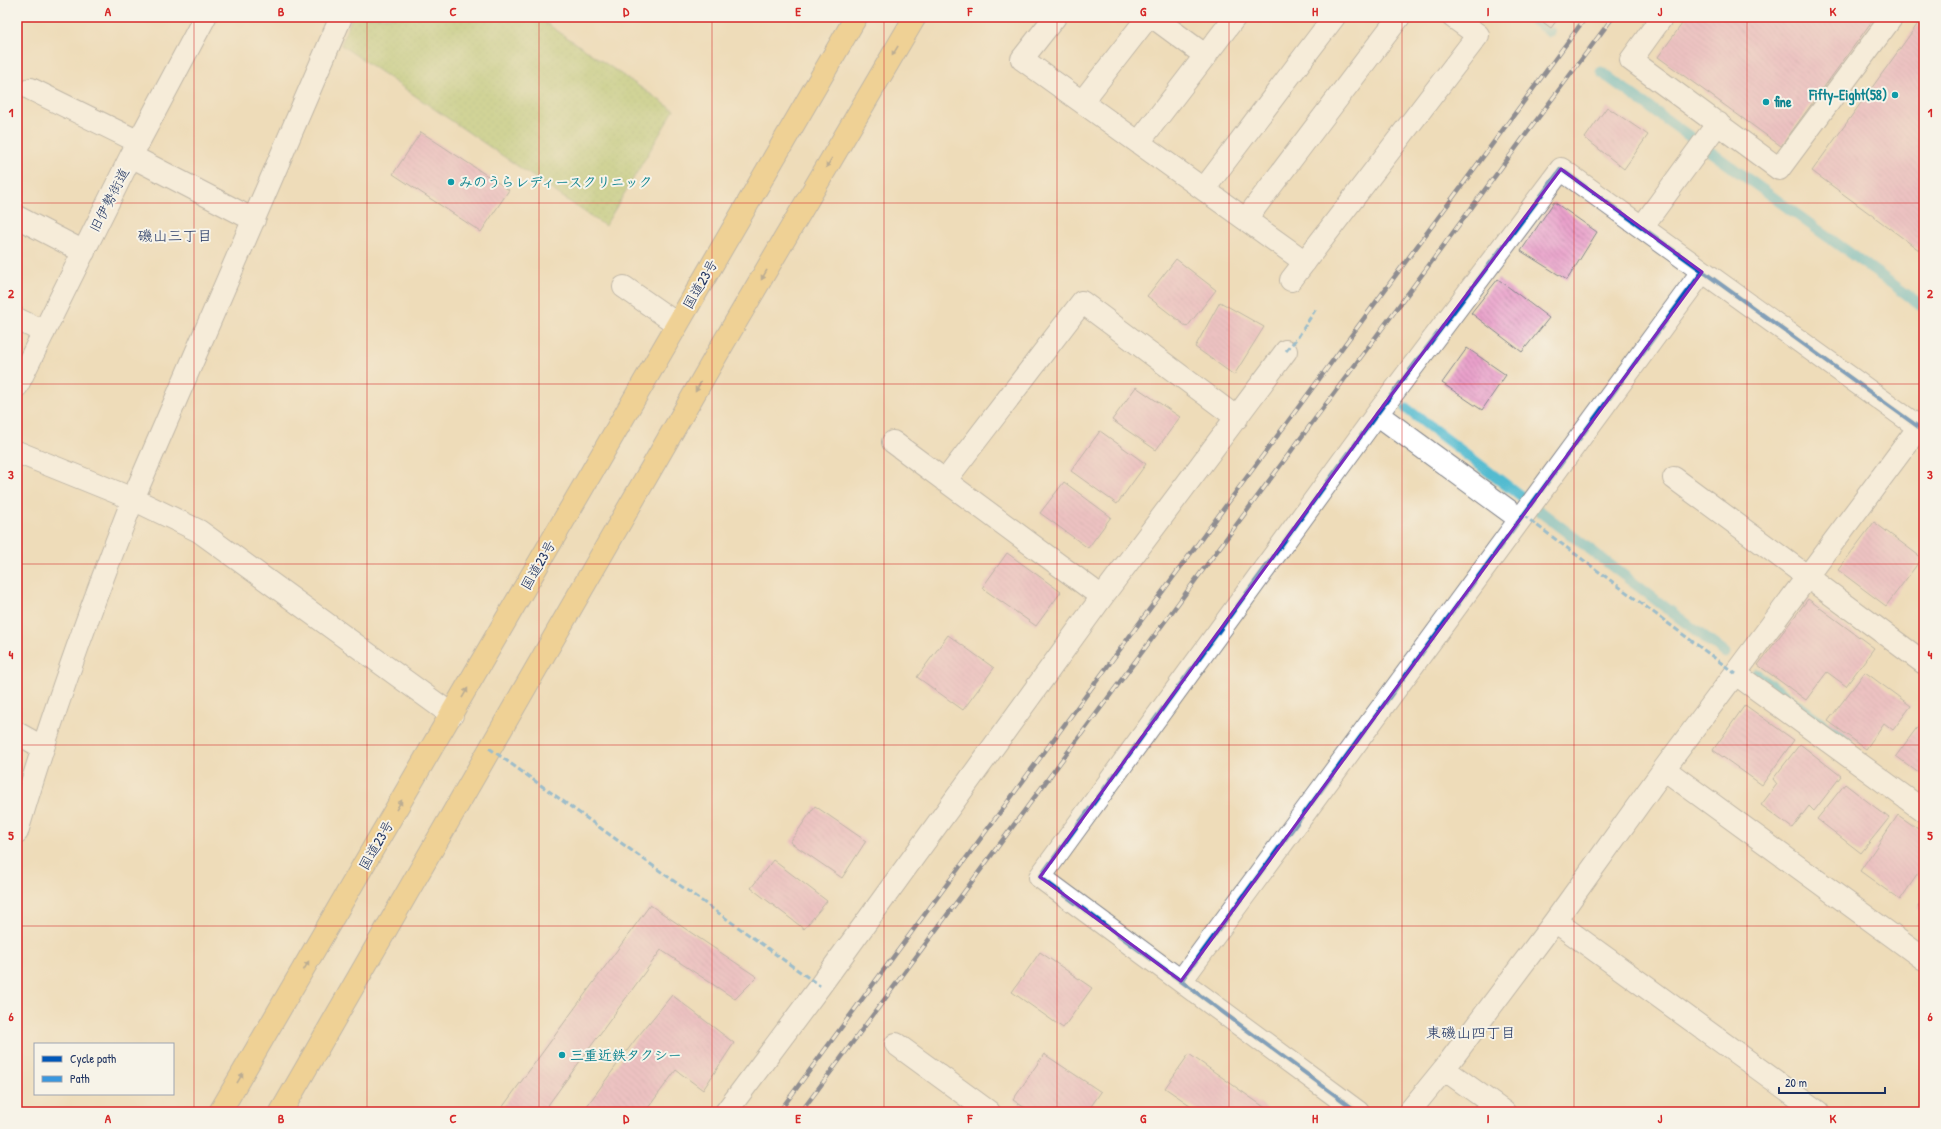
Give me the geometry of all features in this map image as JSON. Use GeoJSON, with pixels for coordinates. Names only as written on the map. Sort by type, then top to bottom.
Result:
{"type":"FeatureCollection","features":[{"type":"Feature","properties":{"kind":"highway","name":"国道23号"},"geometry":{"type":"LineString","coordinates":[[220,1112],[452,715],[856,17]]}},
{"type":"Feature","properties":{"kind":"highway"},"geometry":{"type":"LineString","coordinates":[[281,1112],[724,342],[915,17]]}},
{"type":"Feature","properties":{"kind":"street","name":"旧伊勢街道"},"geometry":{"type":"LineString","coordinates":[[17,386],[135,149],[205,17]]}},
{"type":"Feature","properties":{"kind":"street"},"geometry":{"type":"LineString","coordinates":[[17,832],[42,747],[103,575],[133,499],[342,17]]}},
{"type":"Feature","properties":{"kind":"street"},"geometry":{"type":"LineString","coordinates":[[1055,17],[1022,59],[1305,262]]}},
{"type":"Feature","properties":{"kind":"street"},"geometry":{"type":"LineString","coordinates":[[1082,102],[1148,17]]}},
{"type":"Feature","properties":{"kind":"street"},"geometry":{"type":"LineString","coordinates":[[1153,17],[1206,56]]}},
{"type":"Feature","properties":{"kind":"street"},"geometry":{"type":"LineString","coordinates":[[1139,142],[1235,17]]}},
{"type":"Feature","properties":{"kind":"street"},"geometry":{"type":"LineString","coordinates":[[1204,189],[1334,17]]}},
{"type":"Feature","properties":{"kind":"street"},"geometry":{"type":"LineString","coordinates":[[1246,219],[1398,17]]}},
{"type":"Feature","properties":{"kind":"street"},"geometry":{"type":"LineString","coordinates":[[1290,280],[1478,35],[1454,17]]}},
{"type":"Feature","properties":{"kind":"street"},"geometry":{"type":"LineString","coordinates":[[1662,17],[1631,60],[1713,129],[1779,169],[1892,17]]}},
{"type":"Feature","properties":{"kind":"street"},"geometry":{"type":"LineString","coordinates":[[31,89],[254,220]]}},
{"type":"Feature","properties":{"kind":"street"},"geometry":{"type":"LineString","coordinates":[[1642,227],[1713,129]]}},
{"type":"Feature","properties":{"kind":"street"},"geometry":{"type":"LineString","coordinates":[[1358,1112],[1040,877],[1377,414],[1561,169],[1922,429],[1807,577],[1664,769],[1555,921],[1444,1069],[1409,1112]]}},
{"type":"Feature","properties":{"kind":"street"},"geometry":{"type":"LineString","coordinates":[[17,217],[84,252]]}},
{"type":"Feature","properties":{"kind":"street"},"geometry":{"type":"LineString","coordinates":[[1182,981],[1702,272]]}},
{"type":"Feature","properties":{"kind":"street"},"geometry":{"type":"LineString","coordinates":[[624,287],[677,324]]}},
{"type":"Feature","properties":{"kind":"street"},"geometry":{"type":"LineString","coordinates":[[945,481],[1082,302],[1237,418]]}},
{"type":"Feature","properties":{"kind":"street"},"geometry":{"type":"LineString","coordinates":[[17,320],[44,332]]}},
{"type":"Feature","properties":{"kind":"street"},"geometry":{"type":"LineString","coordinates":[[726,1112],[820,986],[1102,597],[1286,351]]}},
{"type":"Feature","properties":{"kind":"street"},"geometry":{"type":"LineString","coordinates":[[1377,414],[1528,508]]}},
{"type":"Feature","properties":{"kind":"street"},"geometry":{"type":"LineString","coordinates":[[893,442],[1102,597]]}},
{"type":"Feature","properties":{"kind":"street"},"geometry":{"type":"LineString","coordinates":[[17,452],[133,499],[200,531],[452,715]]}},
{"type":"Feature","properties":{"kind":"street"},"geometry":{"type":"LineString","coordinates":[[1674,478],[1924,663]]}},
{"type":"Feature","properties":{"kind":"street"},"geometry":{"type":"LineString","coordinates":[[1736,674],[1924,811]]}},
{"type":"Feature","properties":{"kind":"street"},"geometry":{"type":"LineString","coordinates":[[17,733],[42,747]]}},
{"type":"Feature","properties":{"kind":"street"},"geometry":{"type":"LineString","coordinates":[[1664,769],[1924,959]]}},
{"type":"Feature","properties":{"kind":"street"},"geometry":{"type":"LineString","coordinates":[[1555,921],[1818,1112]]}},
{"type":"Feature","properties":{"kind":"street"},"geometry":{"type":"LineString","coordinates":[[896,1044],[989,1112]]}},
{"type":"Feature","properties":{"kind":"street"},"geometry":{"type":"LineString","coordinates":[[1444,1069],[1504,1112]]}},
{"type":"Feature","properties":{"kind":"highlighted area"},"geometry":{"type":"Polygon","coordinates":[[[1561,169],[1702,272],[1181,981],[1040,877],[1377,414],[1561,169]]]}},
{"type":"Feature","properties":{"kind":"green space"},"geometry":{"type":"Polygon","coordinates":[[[352,17],[537,17],[674,110],[605,226],[341,45],[352,17]]]}},
{"type":"Feature","properties":{"kind":"building"},"geometry":{"type":"Polygon","coordinates":[[[1536,17],[1559,17],[1551,28],[1536,17]]]}},
{"type":"Feature","properties":{"kind":"building","name":"fine"},"geometry":{"type":"Polygon","coordinates":[[[1687,17],[1875,17],[1781,146],[1658,57],[1687,17]]]}},
{"type":"Feature","properties":{"kind":"building","name":"Fifty-Eight(58)"},"geometry":{"type":"Polygon","coordinates":[[[1922,18],[1924,19],[1924,242],[1919,250],[1812,171],[1922,18]]]}},
{"type":"Feature","properties":{"kind":"building"},"geometry":{"type":"Polygon","coordinates":[[[1607,107],[1648,135],[1624,169],[1585,138],[1607,107]]]}},
{"type":"Feature","properties":{"kind":"building","name":"みのうらレディースクリニック"},"geometry":{"type":"Polygon","coordinates":[[[421,132],[509,190],[481,232],[393,174],[421,132]]]}},
{"type":"Feature","properties":{"kind":"building"},"geometry":{"type":"Polygon","coordinates":[[[1554,202],[1597,232],[1567,280],[1521,251],[1554,202]]]}},
{"type":"Feature","properties":{"kind":"building"},"geometry":{"type":"Polygon","coordinates":[[[1176,259],[1216,290],[1187,327],[1147,296],[1176,259]]]}},
{"type":"Feature","properties":{"kind":"building"},"geometry":{"type":"Polygon","coordinates":[[[1498,279],[1549,318],[1522,352],[1471,313],[1498,279]]]}},
{"type":"Feature","properties":{"kind":"building"},"geometry":{"type":"Polygon","coordinates":[[[1220,302],[1264,327],[1234,375],[1195,347],[1220,302]]]}},
{"type":"Feature","properties":{"kind":"building"},"geometry":{"type":"Polygon","coordinates":[[[1467,348],[1506,375],[1482,410],[1442,383],[1467,348]]]}},
{"type":"Feature","properties":{"kind":"building"},"geometry":{"type":"Polygon","coordinates":[[[1136,387],[1180,417],[1156,450],[1112,420],[1136,387]]]}},
{"type":"Feature","properties":{"kind":"building"},"geometry":{"type":"Polygon","coordinates":[[[1100,431],[1146,464],[1117,504],[1071,471],[1100,431]]]}},
{"type":"Feature","properties":{"kind":"building"},"geometry":{"type":"Polygon","coordinates":[[[1064,482],[1111,517],[1088,548],[1040,513],[1064,482]]]}},
{"type":"Feature","properties":{"kind":"building"},"geometry":{"type":"Polygon","coordinates":[[[1874,522],[1922,558],[1886,606],[1838,570],[1874,522]]]}},
{"type":"Feature","properties":{"kind":"building"},"geometry":{"type":"Polygon","coordinates":[[[1007,553],[1061,592],[1036,626],[982,588],[1007,553]]]}},
{"type":"Feature","properties":{"kind":"building"},"geometry":{"type":"Polygon","coordinates":[[[1808,599],[1874,648],[1846,686],[1827,672],[1806,700],[1758,665],[1808,599]]]}},
{"type":"Feature","properties":{"kind":"building"},"geometry":{"type":"Polygon","coordinates":[[[948,635],[994,668],[963,710],[917,677],[948,635]]]}},
{"type":"Feature","properties":{"kind":"building"},"geometry":{"type":"Polygon","coordinates":[[[1865,672],[1911,706],[1893,730],[1884,723],[1866,749],[1828,721],[1865,672]]]}},
{"type":"Feature","properties":{"kind":"building"},"geometry":{"type":"Polygon","coordinates":[[[1745,705],[1794,740],[1762,785],[1713,750],[1745,705]]]}},
{"type":"Feature","properties":{"kind":"building"},"geometry":{"type":"Polygon","coordinates":[[[1924,718],[1924,777],[1896,756],[1924,718]]]}},
{"type":"Feature","properties":{"kind":"building"},"geometry":{"type":"Polygon","coordinates":[[[1800,744],[1841,776],[1814,811],[1809,806],[1792,828],[1761,805],[1777,784],[1773,779],[1800,744]]]}},
{"type":"Feature","properties":{"kind":"building"},"geometry":{"type":"Polygon","coordinates":[[[1845,784],[1889,818],[1861,853],[1817,819],[1845,784]]]}},
{"type":"Feature","properties":{"kind":"building"},"geometry":{"type":"Polygon","coordinates":[[[815,806],[866,841],[842,878],[790,842],[815,806]]]}},
{"type":"Feature","properties":{"kind":"building"},"geometry":{"type":"Polygon","coordinates":[[[1898,815],[1924,833],[1924,865],[1900,900],[1860,871],[1898,815]]]}},
{"type":"Feature","properties":{"kind":"building"},"geometry":{"type":"Polygon","coordinates":[[[773,860],[827,901],[804,929],[751,888],[773,860]]]}},
{"type":"Feature","properties":{"kind":"building"},"geometry":{"type":"Polygon","coordinates":[[[1924,898],[1924,912],[1918,907],[1924,898]]]}},
{"type":"Feature","properties":{"kind":"building","name":"三重近鉄タクシー"},"geometry":{"type":"Polygon","coordinates":[[[650,905],[757,977],[735,999],[661,950],[543,1112],[499,1112],[650,905]]]}},
{"type":"Feature","properties":{"kind":"building"},"geometry":{"type":"Polygon","coordinates":[[[1040,952],[1092,988],[1063,1028],[1012,992],[1040,952]]]}},
{"type":"Feature","properties":{"kind":"building"},"geometry":{"type":"Polygon","coordinates":[[[672,995],[734,1043],[703,1090],[676,1070],[645,1112],[586,1112],[584,1110],[635,1040],[672,995]]]}},
{"type":"Feature","properties":{"kind":"building"},"geometry":{"type":"Polygon","coordinates":[[[1044,1054],[1101,1092],[1087,1112],[1031,1112],[1013,1100],[1044,1054]]]}},
{"type":"Feature","properties":{"kind":"building"},"geometry":{"type":"Polygon","coordinates":[[[1189,1054],[1271,1112],[1200,1112],[1165,1088],[1189,1054]]]}},
{"type":"Feature","properties":{"kind":"waterway"},"geometry":{"type":"LineString","coordinates":[[1530,17],[1550,32]]}},
{"type":"Feature","properties":{"kind":"waterway"},"geometry":{"type":"LineString","coordinates":[[1601,72],[1924,307]]}},
{"type":"Feature","properties":{"kind":"waterway"},"geometry":{"type":"LineString","coordinates":[[1407,409],[1725,653]]}},
{"type":"Feature","properties":{"kind":"waterway"},"geometry":{"type":"LineString","coordinates":[[1756,674],[1847,742]]}},
{"type":"Feature","properties":{"kind":"railway"},"geometry":{"type":"LineString","coordinates":[[779,1112],[1586,17]]}},
{"type":"Feature","properties":{"kind":"railway"},"geometry":{"type":"LineString","coordinates":[[801,1112],[1613,17]]}},
{"type":"Feature","properties":{"kind":"marked path"},"geometry":{"type":"LineString","coordinates":[[1286,351],[1298,337],[1317,307]]}},
{"type":"Feature","properties":{"kind":"marked path"},"geometry":{"type":"LineString","coordinates":[[1523,515],[1736,674]]}},
{"type":"Feature","properties":{"kind":"marked path"},"geometry":{"type":"LineString","coordinates":[[489,748],[820,986]]}},
{"type":"Feature","properties":{"kind":"cycle path"},"geometry":{"type":"LineString","coordinates":[[1358,1112],[1040,877],[1377,414],[1561,169],[1924,431]]}},
{"type":"Feature","properties":{"kind":"cycle path"},"geometry":{"type":"LineString","coordinates":[[1181,981],[1702,272]]}},
{"type":"Feature","properties":{"kind":"place","name":"Fifty-Eight(58)"},"geometry":{"type":"Point","coordinates":[1895,95]}},
{"type":"Feature","properties":{"kind":"place","name":"fine"},"geometry":{"type":"Point","coordinates":[1766,102]}},
{"type":"Feature","properties":{"kind":"place","name":"みのうらレディースクリニック"},"geometry":{"type":"Point","coordinates":[451,182]}},
{"type":"Feature","properties":{"kind":"place","name":"三重近鉄タクシー"},"geometry":{"type":"Point","coordinates":[562,1055]}},
{"type":"Feature","properties":{"kind":"district","name":"磯山三丁目"},"geometry":{"type":"Point","coordinates":[175,236]}},
{"type":"Feature","properties":{"kind":"district","name":"東磯山四丁目"},"geometry":{"type":"Point","coordinates":[1471,1033]}}]}
